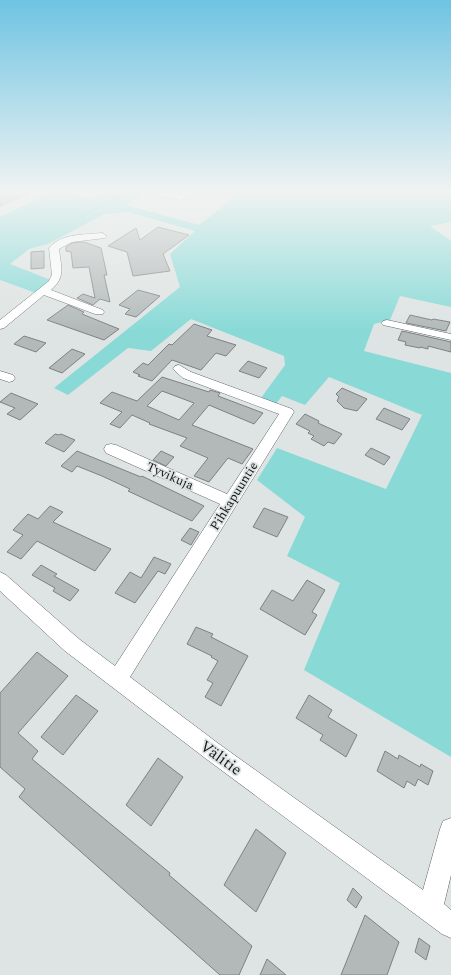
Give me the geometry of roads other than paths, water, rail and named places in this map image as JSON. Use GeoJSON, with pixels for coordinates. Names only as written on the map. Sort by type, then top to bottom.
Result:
{"type":"FeatureCollection","features":[{"type":"Feature","properties":{"kind":"street"},"geometry":{"type":"LineString","coordinates":[[0,326],[53,282],[57,275],[54,248],[66,240],[80,238]]}},
{"type":"Feature","properties":{"kind":"street"},"geometry":{"type":"LineString","coordinates":[[43,291],[99,312]]}},
{"type":"Feature","properties":{"kind":"street"},"geometry":{"type":"LineString","coordinates":[[387,323],[451,337]]}},
{"type":"Feature","properties":{"kind":"street","name":"Pihkapuuntie"},"geometry":{"type":"LineString","coordinates":[[118,679],[289,407],[187,375],[179,369]]}},
{"type":"Feature","properties":{"kind":"street","name":"Tyvikuja"},"geometry":{"type":"LineString","coordinates":[[111,449],[230,502]]}},
{"type":"Feature","properties":{"kind":"street","name":"Välitie"},"geometry":{"type":"LineString","coordinates":[[0,580],[72,645],[212,751],[451,924]]}},
{"type":"Feature","properties":{"kind":"street"},"geometry":{"type":"LineString","coordinates":[[430,909],[451,829]]}}]}
